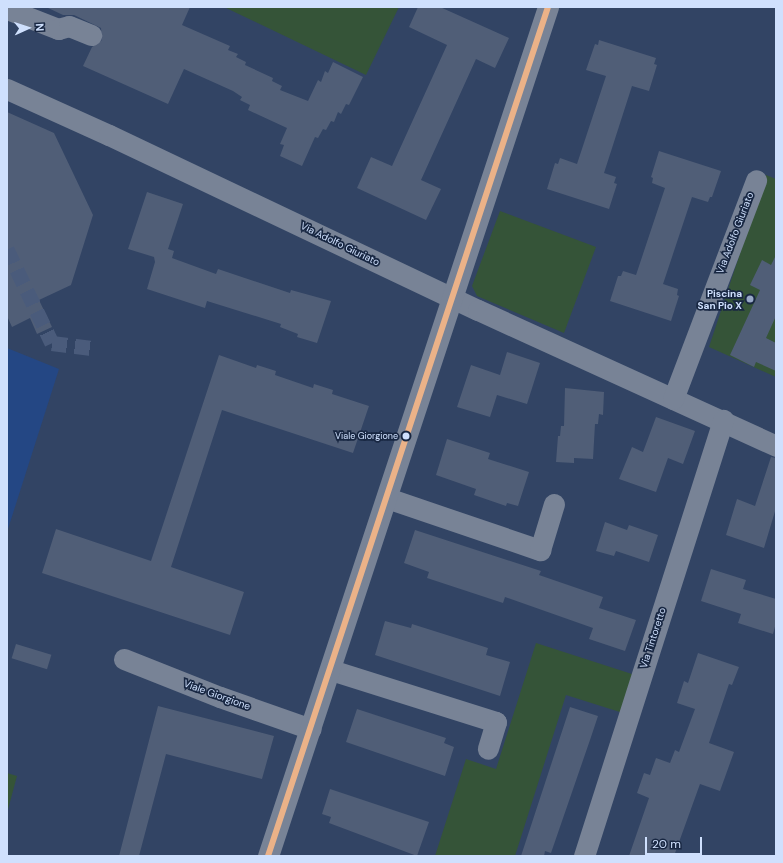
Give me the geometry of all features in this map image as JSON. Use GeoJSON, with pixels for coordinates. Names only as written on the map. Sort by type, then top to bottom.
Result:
{"type":"FeatureCollection","features":[{"type":"Feature","properties":{"kind":"street"},"geometry":{"type":"LineString","coordinates":[[269,856],[388,498],[431,356],[452,298],[548,7]]}},
{"type":"Feature","properties":{"kind":"street"},"geometry":{"type":"LineString","coordinates":[[7,9],[58,29],[69,26],[91,35]]}},
{"type":"Feature","properties":{"kind":"street","name":"Via Adolfo Giuriato"},"geometry":{"type":"LineString","coordinates":[[7,89],[109,135],[452,298],[673,399],[723,420],[776,446]]}},
{"type":"Feature","properties":{"kind":"street","name":"Via Adolfo Giuriato"},"geometry":{"type":"LineString","coordinates":[[673,399],[756,180]]}},
{"type":"Feature","properties":{"kind":"street","name":"Via Tintoretto"},"geometry":{"type":"LineString","coordinates":[[584,856],[723,420]]}},
{"type":"Feature","properties":{"kind":"street"},"geometry":{"type":"LineString","coordinates":[[388,498],[540,550],[554,504]]}},
{"type":"Feature","properties":{"kind":"street","name":"Viale Giorgione"},"geometry":{"type":"LineString","coordinates":[[124,659],[220,697],[311,729]]}},
{"type":"Feature","properties":{"kind":"street"},"geometry":{"type":"LineString","coordinates":[[331,670],[496,722],[488,749]]}},
{"type":"Feature","properties":{"kind":"shaded area"},"geometry":{"type":"Polygon","coordinates":[[[7,348],[59,369],[7,532],[7,348]]]}},
{"type":"Feature","properties":{"kind":"green space"},"geometry":{"type":"Polygon","coordinates":[[[224,7],[399,7],[366,75],[224,7]]]}},
{"type":"Feature","properties":{"kind":"green space","name":"Piscina San Pio X"},"geometry":{"type":"Polygon","coordinates":[[[766,175],[776,179],[776,377],[709,347],[766,175]]]}},
{"type":"Feature","properties":{"kind":"green space"},"geometry":{"type":"Polygon","coordinates":[[[500,211],[596,247],[564,333],[477,296],[472,286],[500,211]]]}},
{"type":"Feature","properties":{"kind":"green space"},"geometry":{"type":"Polygon","coordinates":[[[536,643],[635,675],[623,713],[566,695],[515,856],[435,856],[466,759],[496,769],[536,643]]]}},
{"type":"Feature","properties":{"kind":"green space"},"geometry":{"type":"Polygon","coordinates":[[[7,773],[17,776],[7,813],[7,773]]]}},
{"type":"Feature","properties":{"kind":"building"},"geometry":{"type":"Polygon","coordinates":[[[46,7],[190,7],[182,25],[230,46],[228,50],[238,54],[236,57],[246,62],[245,65],[273,78],[272,81],[282,86],[280,90],[308,101],[318,80],[321,82],[325,71],[328,73],[333,62],[363,77],[349,105],[346,104],[341,114],[338,112],[334,122],[331,121],[326,130],[323,129],[318,138],[315,137],[302,166],[280,156],[284,145],[280,144],[287,128],[248,110],[250,105],[240,100],[242,97],[233,91],[184,69],[168,104],[83,66],[92,47],[102,40],[101,28],[74,15],[63,15],[46,7]]]}},
{"type":"Feature","properties":{"kind":"building"},"geometry":{"type":"Polygon","coordinates":[[[418,7],[440,7],[509,38],[495,68],[476,59],[421,180],[441,189],[426,220],[357,188],[371,157],[392,166],[447,45],[409,27],[418,7]]]}},
{"type":"Feature","properties":{"kind":"building"},"geometry":{"type":"Polygon","coordinates":[[[599,40],[656,58],[654,64],[657,65],[649,91],[632,86],[604,173],[616,177],[614,183],[617,184],[609,209],[547,189],[555,163],[558,164],[560,158],[577,164],[606,76],[586,70],[595,44],[598,45],[599,40]]]}},
{"type":"Feature","properties":{"kind":"building"},"geometry":{"type":"Polygon","coordinates":[[[7,112],[54,133],[93,215],[71,285],[39,300],[52,327],[37,334],[30,318],[12,327],[7,316],[7,112]]]}},
{"type":"Feature","properties":{"kind":"building"},"geometry":{"type":"Polygon","coordinates":[[[659,151],[721,171],[712,197],[710,197],[708,202],[692,197],[663,284],[678,289],[677,295],[679,296],[671,321],[610,301],[618,276],[621,276],[623,271],[636,275],[665,188],[652,183],[653,178],[651,177],[659,151]]]}},
{"type":"Feature","properties":{"kind":"building"},"geometry":{"type":"Polygon","coordinates":[[[147,192],[183,204],[168,249],[174,251],[172,258],[216,274],[218,269],[290,293],[291,290],[331,301],[317,343],[297,337],[298,334],[280,327],[281,324],[207,301],[205,308],[147,289],[155,262],[154,257],[128,249],[147,192]]]}},
{"type":"Feature","properties":{"kind":"building"},"geometry":{"type":"Polygon","coordinates":[[[776,255],[776,316],[766,338],[776,343],[776,371],[756,362],[754,367],[730,355],[760,290],[750,285],[762,260],[771,265],[776,255]]]}},
{"type":"Feature","properties":{"kind":"building"},"geometry":{"type":"Polygon","coordinates":[[[507,352],[540,363],[527,404],[497,395],[490,417],[457,407],[471,365],[500,375],[507,352]]]}},
{"type":"Feature","properties":{"kind":"building"},"geometry":{"type":"Polygon","coordinates":[[[219,355],[256,368],[257,365],[276,371],[275,375],[313,388],[314,384],[333,390],[332,394],[369,406],[353,453],[222,410],[171,567],[244,592],[230,635],[42,573],[56,529],[151,561],[219,355]]]}},
{"type":"Feature","properties":{"kind":"building"},"geometry":{"type":"Polygon","coordinates":[[[565,388],[604,392],[603,415],[599,414],[598,424],[595,424],[593,459],[574,458],[574,463],[556,462],[558,436],[560,436],[561,426],[564,426],[565,388]]]}},
{"type":"Feature","properties":{"kind":"building"},"geometry":{"type":"Polygon","coordinates":[[[656,417],[695,431],[683,464],[668,458],[656,492],[619,479],[632,447],[643,452],[656,417]]]}},
{"type":"Feature","properties":{"kind":"building"},"geometry":{"type":"Polygon","coordinates":[[[447,439],[490,453],[488,459],[529,472],[518,506],[507,503],[506,506],[474,495],[476,489],[436,475],[447,439]]]}},
{"type":"Feature","properties":{"kind":"building"},"geometry":{"type":"Polygon","coordinates":[[[771,457],[776,458],[776,508],[764,548],[726,535],[737,499],[755,506],[771,457]]]}},
{"type":"Feature","properties":{"kind":"building"},"geometry":{"type":"Polygon","coordinates":[[[605,522],[627,530],[629,525],[658,535],[649,562],[616,551],[614,556],[596,551],[605,522]]]}},
{"type":"Feature","properties":{"kind":"building"},"geometry":{"type":"Polygon","coordinates":[[[415,530],[541,571],[539,575],[603,597],[599,608],[636,620],[625,651],[589,639],[593,628],[505,597],[503,603],[427,578],[429,572],[404,563],[415,530]]]}},
{"type":"Feature","properties":{"kind":"building"},"geometry":{"type":"Polygon","coordinates":[[[711,569],[746,580],[743,589],[776,599],[776,623],[773,634],[738,623],[741,614],[701,601],[711,569]]]}},
{"type":"Feature","properties":{"kind":"building"},"geometry":{"type":"Polygon","coordinates":[[[385,621],[411,628],[412,624],[488,648],[486,655],[510,662],[500,696],[375,655],[385,621]]]}},
{"type":"Feature","properties":{"kind":"building"},"geometry":{"type":"Polygon","coordinates":[[[16,644],[51,655],[47,669],[12,658],[16,644]]]}},
{"type":"Feature","properties":{"kind":"building"},"geometry":{"type":"Polygon","coordinates":[[[698,653],[739,667],[732,685],[729,684],[709,743],[734,752],[720,791],[700,784],[674,856],[629,856],[649,798],[637,793],[644,773],[650,775],[656,758],[670,763],[675,750],[679,752],[695,709],[677,703],[684,681],[688,683],[698,653]]]}},
{"type":"Feature","properties":{"kind":"building"},"geometry":{"type":"Polygon","coordinates":[[[158,706],[274,736],[262,779],[166,754],[139,856],[119,856],[158,706]]]}},
{"type":"Feature","properties":{"kind":"building"},"geometry":{"type":"Polygon","coordinates":[[[570,707],[598,716],[551,853],[545,851],[544,856],[521,856],[570,707]]]}},
{"type":"Feature","properties":{"kind":"building"},"geometry":{"type":"Polygon","coordinates":[[[357,709],[446,738],[444,743],[454,747],[445,776],[346,742],[357,709]]]}},
{"type":"Feature","properties":{"kind":"building"},"geometry":{"type":"Polygon","coordinates":[[[330,789],[429,822],[417,856],[329,823],[331,817],[322,814],[330,789]]]}},
{"type":"Feature","properties":{"kind":"tunnel"},"geometry":{"type":"LineString","coordinates":[[7,249],[52,343],[92,348]]}},
{"type":"Feature","properties":{"kind":"transit line"},"geometry":{"type":"LineString","coordinates":[[268,856],[548,7]]}},
{"type":"Feature","properties":{"kind":"place","name":"Piscina San Pio X"},"geometry":{"type":"Point","coordinates":[750,299]}},
{"type":"Feature","properties":{"kind":"place","name":"Viale Giorgione"},"geometry":{"type":"Point","coordinates":[406,436]}}]}
